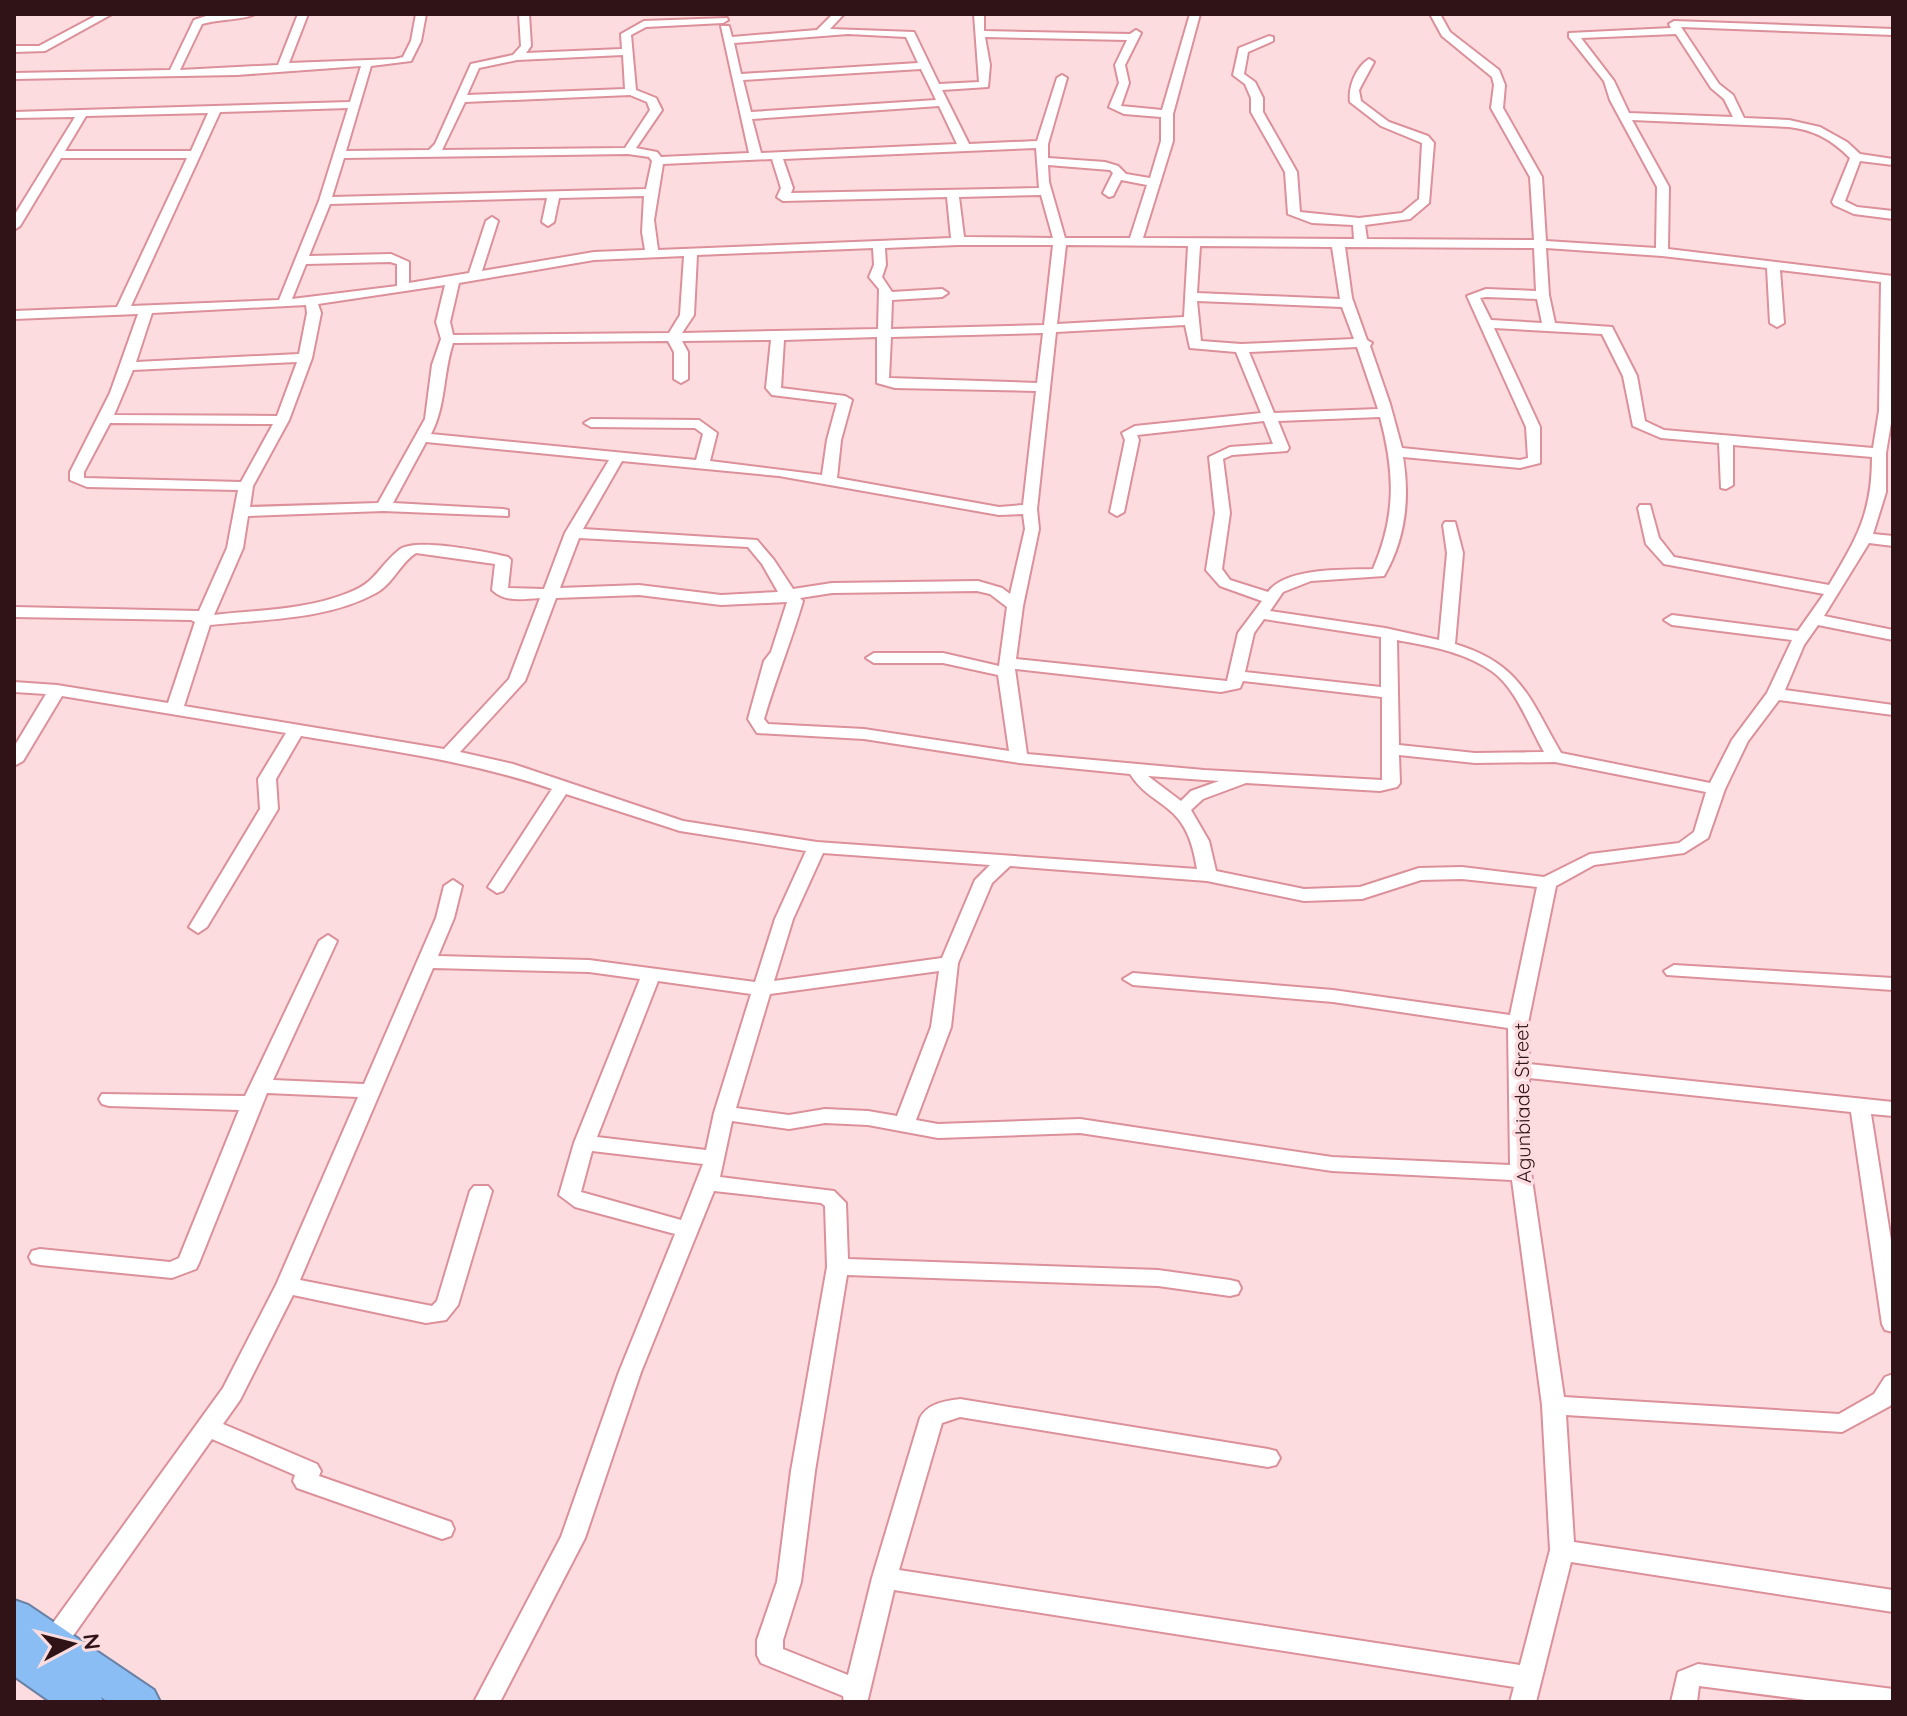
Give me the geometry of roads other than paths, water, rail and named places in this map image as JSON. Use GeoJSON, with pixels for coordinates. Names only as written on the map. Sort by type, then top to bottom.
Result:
{"type":"FeatureCollection","features":[{"type":"Feature","properties":{"kind":"highway"},"geometry":{"type":"LineString","coordinates":[[14,1617],[140,1702]]}},
{"type":"Feature","properties":{"kind":"highway"},"geometry":{"type":"LineString","coordinates":[[14,1654],[83,1702]]}},
{"type":"Feature","properties":{"kind":"street"},"geometry":{"type":"LineString","coordinates":[[14,49],[41,49],[107,14]]}},
{"type":"Feature","properties":{"kind":"street"},"geometry":{"type":"LineString","coordinates":[[174,72],[198,22],[219,15],[250,14]]}},
{"type":"Feature","properties":{"kind":"street"},"geometry":{"type":"LineString","coordinates":[[281,70],[303,14]]}},
{"type":"Feature","properties":{"kind":"street"},"geometry":{"type":"LineString","coordinates":[[14,76],[281,70],[304,65],[407,59],[416,41],[421,14]]}},
{"type":"Feature","properties":{"kind":"street"},"geometry":{"type":"LineString","coordinates":[[517,57],[526,46],[524,14]]}},
{"type":"Feature","properties":{"kind":"street"},"geometry":{"type":"LineString","coordinates":[[631,14],[635,27]]}},
{"type":"Feature","properties":{"kind":"street"},"geometry":{"type":"LineString","coordinates":[[821,32],[839,14]]}},
{"type":"Feature","properties":{"kind":"street"},"geometry":{"type":"LineString","coordinates":[[935,87],[984,85],[988,70],[982,34],[977,28],[979,14]]}},
{"type":"Feature","properties":{"kind":"street"},"geometry":{"type":"LineString","coordinates":[[1136,240],[1167,141],[1167,114],[1195,14]]}},
{"type":"Feature","properties":{"kind":"street"},"geometry":{"type":"LineString","coordinates":[[1435,14],[1446,34],[1495,72],[1500,80],[1502,86],[1497,108],[1536,177],[1534,193],[1542,244],[1543,295],[1549,324]]}},
{"type":"Feature","properties":{"kind":"street"},"geometry":{"type":"LineString","coordinates":[[631,92],[626,34],[635,27],[722,17],[756,158]]}},
{"type":"Feature","properties":{"kind":"street"},"geometry":{"type":"LineString","coordinates":[[1740,121],[1729,97],[1715,86],[1673,25],[1687,22],[1893,32]]}},
{"type":"Feature","properties":{"kind":"street"},"geometry":{"type":"LineString","coordinates":[[1662,252],[1663,187],[1609,81],[1573,35],[1677,31]]}},
{"type":"Feature","properties":{"kind":"street"},"geometry":{"type":"LineString","coordinates":[[729,40],[821,32],[910,34],[964,146]]}},
{"type":"Feature","properties":{"kind":"street"},"geometry":{"type":"LineString","coordinates":[[982,34],[1135,35],[1120,65],[1124,83],[1115,107],[1124,111],[1167,114]]}},
{"type":"Feature","properties":{"kind":"street"},"geometry":{"type":"LineString","coordinates":[[1269,39],[1243,50],[1238,75],[1250,82],[1257,98],[1257,112],[1291,172],[1294,214],[1312,219],[1359,222],[1406,216],[1425,196],[1428,143],[1424,138],[1385,124],[1354,98],[1354,90],[1369,62]]}},
{"type":"Feature","properties":{"kind":"street"},"geometry":{"type":"LineString","coordinates":[[432,154],[462,99],[475,66],[517,57],[628,52]]}},
{"type":"Feature","properties":{"kind":"street"},"geometry":{"type":"LineString","coordinates":[[284,304],[325,201],[367,63]]}},
{"type":"Feature","properties":{"kind":"street"},"geometry":{"type":"LineString","coordinates":[[738,77],[923,66]]}},
{"type":"Feature","properties":{"kind":"street"},"geometry":{"type":"LineString","coordinates":[[1019,758],[1007,668],[1015,606],[1032,529],[1030,509],[1041,387],[1052,326],[1060,242],[1045,191],[1042,144],[1062,78]]}},
{"type":"Feature","properties":{"kind":"street"},"geometry":{"type":"LineString","coordinates":[[462,99],[631,92],[652,100],[656,110],[628,151]]}},
{"type":"Feature","properties":{"kind":"street"},"geometry":{"type":"LineString","coordinates":[[748,116],[941,103]]}},
{"type":"Feature","properties":{"kind":"street"},"geometry":{"type":"LineString","coordinates":[[14,115],[352,105]]}},
{"type":"Feature","properties":{"kind":"street"},"geometry":{"type":"LineString","coordinates":[[122,311],[216,108]]}},
{"type":"Feature","properties":{"kind":"street"},"geometry":{"type":"LineString","coordinates":[[14,226],[30,205],[82,114]]}},
{"type":"Feature","properties":{"kind":"street"},"geometry":{"type":"LineString","coordinates":[[1625,116],[1817,127],[1836,136],[1856,157],[1893,162]]}},
{"type":"Feature","properties":{"kind":"street"},"geometry":{"type":"LineString","coordinates":[[658,161],[756,158],[779,164],[798,156],[1042,144]]}},
{"type":"Feature","properties":{"kind":"street"},"geometry":{"type":"LineString","coordinates":[[338,155],[628,151],[653,154],[658,161],[651,192],[649,242],[653,254]]}},
{"type":"Feature","properties":{"kind":"street"},"geometry":{"type":"LineString","coordinates":[[58,155],[193,154]]}},
{"type":"Feature","properties":{"kind":"street"},"geometry":{"type":"LineString","coordinates":[[1856,157],[1838,202],[1854,210],[1893,215]]}},
{"type":"Feature","properties":{"kind":"street"},"geometry":{"type":"LineString","coordinates":[[1042,161],[1105,165],[1114,168],[1118,174],[1154,182]]}},
{"type":"Feature","properties":{"kind":"street"},"geometry":{"type":"LineString","coordinates":[[779,164],[787,188],[783,197],[1045,191]]}},
{"type":"Feature","properties":{"kind":"street"},"geometry":{"type":"LineString","coordinates":[[1109,193],[1118,174]]}},
{"type":"Feature","properties":{"kind":"street"},"geometry":{"type":"LineString","coordinates":[[325,201],[651,192]]}},
{"type":"Feature","properties":{"kind":"street"},"geometry":{"type":"LineString","coordinates":[[548,222],[554,193]]}},
{"type":"Feature","properties":{"kind":"street"},"geometry":{"type":"LineString","coordinates":[[953,193],[958,241]]}},
{"type":"Feature","properties":{"kind":"street"},"geometry":{"type":"LineString","coordinates":[[14,204],[30,205]]}},
{"type":"Feature","properties":{"kind":"street"},"geometry":{"type":"LineString","coordinates":[[475,274],[492,221]]}},
{"type":"Feature","properties":{"kind":"street"},"geometry":{"type":"LineString","coordinates":[[1359,222],[1361,244]]}},
{"type":"Feature","properties":{"kind":"street"},"geometry":{"type":"LineString","coordinates":[[14,315],[284,304],[594,256],[958,241],[1542,244],[1662,252],[1890,279],[1890,412],[1879,453],[1879,492],[1864,538],[1834,591],[1802,636],[1775,694],[1740,740],[1716,789],[1702,834],[1684,848],[1590,860],[1547,883],[1462,873],[1419,874],[1362,893],[1304,895],[1207,875],[817,847],[703,831],[507,768],[448,755],[57,690],[14,687]]}},
{"type":"Feature","properties":{"kind":"street"},"geometry":{"type":"LineString","coordinates":[[1194,243],[1193,297],[1189,321],[1195,345],[1241,348],[1365,343]]}},
{"type":"Feature","properties":{"kind":"street"},"geometry":{"type":"LineString","coordinates":[[879,244],[880,265],[875,277],[885,288],[886,296],[882,333],[882,380],[885,383],[1041,387]]}},
{"type":"Feature","properties":{"kind":"street"},"geometry":{"type":"LineString","coordinates":[[874,658],[943,658],[1007,668],[1221,687],[1234,685],[1246,633],[1287,583],[1309,577],[1379,573],[1400,506],[1395,452],[1365,343],[1347,303],[1338,244]]}},
{"type":"Feature","properties":{"kind":"street"},"geometry":{"type":"LineString","coordinates":[[673,337],[687,315],[691,251]]}},
{"type":"Feature","properties":{"kind":"street"},"geometry":{"type":"LineString","coordinates":[[304,260],[391,258],[403,262],[406,268],[403,288]]}},
{"type":"Feature","properties":{"kind":"street"},"geometry":{"type":"LineString","coordinates":[[1773,265],[1777,323]]}},
{"type":"Feature","properties":{"kind":"street"},"geometry":{"type":"LineString","coordinates":[[383,507],[432,419],[439,365],[448,339],[443,322],[453,280]]}},
{"type":"Feature","properties":{"kind":"street"},"geometry":{"type":"LineString","coordinates":[[886,296],[942,293]]}},
{"type":"Feature","properties":{"kind":"street"},"geometry":{"type":"LineString","coordinates":[[1395,452],[1520,464],[1535,460],[1533,427],[1475,294],[1543,295]]}},
{"type":"Feature","properties":{"kind":"street"},"geometry":{"type":"LineString","coordinates":[[1193,297],[1347,303]]}},
{"type":"Feature","properties":{"kind":"street"},"geometry":{"type":"LineString","coordinates":[[174,710],[203,621],[235,548],[246,486],[282,420],[305,358],[314,313],[311,300]]}},
{"type":"Feature","properties":{"kind":"street"},"geometry":{"type":"LineString","coordinates":[[146,310],[130,366],[108,419],[77,472],[77,480],[87,483],[246,486]]}},
{"type":"Feature","properties":{"kind":"street"},"geometry":{"type":"LineString","coordinates":[[448,339],[778,336],[1044,329],[1052,326],[1189,321]]}},
{"type":"Feature","properties":{"kind":"street"},"geometry":{"type":"LineString","coordinates":[[1487,324],[1599,327],[1611,334],[1630,376],[1638,423],[1646,429],[1879,453]]}},
{"type":"Feature","properties":{"kind":"street"},"geometry":{"type":"LineString","coordinates":[[778,336],[773,388],[777,392],[845,400],[834,440],[829,480]]}},
{"type":"Feature","properties":{"kind":"street"},"geometry":{"type":"LineString","coordinates":[[673,337],[681,352],[681,379]]}},
{"type":"Feature","properties":{"kind":"street"},"geometry":{"type":"LineString","coordinates":[[1241,348],[1282,448],[1230,451],[1216,457],[1223,492],[1220,539],[1214,570],[1225,583],[1272,599]]}},
{"type":"Feature","properties":{"kind":"street"},"geometry":{"type":"LineString","coordinates":[[130,366],[305,358]]}},
{"type":"Feature","properties":{"kind":"street"},"geometry":{"type":"LineString","coordinates":[[1117,512],[1132,440],[1129,433],[1267,417],[1386,413]]}},
{"type":"Feature","properties":{"kind":"street"},"geometry":{"type":"LineString","coordinates":[[108,419],[282,420]]}},
{"type":"Feature","properties":{"kind":"street"},"geometry":{"type":"LineString","coordinates":[[591,423],[699,424],[710,433],[702,463]]}},
{"type":"Feature","properties":{"kind":"street"},"geometry":{"type":"LineString","coordinates":[[422,437],[617,458],[702,463],[829,480],[999,511],[1030,509]]}},
{"type":"Feature","properties":{"kind":"street"},"geometry":{"type":"LineString","coordinates":[[1726,439],[1726,485]]}},
{"type":"Feature","properties":{"kind":"street"},"geometry":{"type":"LineString","coordinates":[[448,755],[517,681],[573,533],[617,458]]}},
{"type":"Feature","properties":{"kind":"street"},"geometry":{"type":"LineString","coordinates":[[242,512],[383,507],[503,513]]}},
{"type":"Feature","properties":{"kind":"street"},"geometry":{"type":"LineString","coordinates":[[1645,508],[1656,550],[1669,561],[1834,591]]}},
{"type":"Feature","properties":{"kind":"street"},"geometry":{"type":"LineString","coordinates":[[1447,645],[1455,553],[1450,525]]}},
{"type":"Feature","properties":{"kind":"street"},"geometry":{"type":"LineString","coordinates":[[573,533],[752,543],[769,563],[779,584],[793,596],[793,612],[779,654],[772,661],[756,719],[763,729],[878,733],[1019,758],[1137,772],[1380,786],[1391,783],[1394,775],[1389,749],[1389,635]]}},
{"type":"Feature","properties":{"kind":"street"},"geometry":{"type":"LineString","coordinates":[[1864,538],[1893,541]]}},
{"type":"Feature","properties":{"kind":"street"},"geometry":{"type":"LineString","coordinates":[[14,612],[195,615],[203,621],[307,607],[355,596],[388,577],[404,553],[414,548],[503,560],[500,590],[503,594],[639,590],[721,600],[793,596],[832,588],[978,586],[996,591],[1015,606]]}},
{"type":"Feature","properties":{"kind":"street"},"geometry":{"type":"LineString","coordinates":[[1260,614],[1447,645],[1499,669],[1555,757]]}},
{"type":"Feature","properties":{"kind":"street"},"geometry":{"type":"LineString","coordinates":[[1814,619],[1893,635]]}},
{"type":"Feature","properties":{"kind":"street"},"geometry":{"type":"LineString","coordinates":[[1672,620],[1802,636]]}},
{"type":"Feature","properties":{"kind":"street"},"geometry":{"type":"LineString","coordinates":[[1238,676],[1389,693]]}},
{"type":"Feature","properties":{"kind":"street"},"geometry":{"type":"LineString","coordinates":[[14,761],[57,690]]}},
{"type":"Feature","properties":{"kind":"street"},"geometry":{"type":"LineString","coordinates":[[1775,694],[1893,710]]}},
{"type":"Feature","properties":{"kind":"street"},"geometry":{"type":"LineString","coordinates":[[198,927],[269,809],[267,779],[296,730]]}},
{"type":"Feature","properties":{"kind":"street"},"geometry":{"type":"LineString","coordinates":[[1389,749],[1475,758],[1555,757],[1716,789]]}},
{"type":"Feature","properties":{"kind":"street"},"geometry":{"type":"LineString","coordinates":[[1137,772],[1143,783],[1181,810],[1204,845],[1207,875]]}},
{"type":"Feature","properties":{"kind":"street"},"geometry":{"type":"LineString","coordinates":[[1181,810],[1197,795],[1245,778]]}},
{"type":"Feature","properties":{"kind":"street"},"geometry":{"type":"LineString","coordinates":[[497,887],[562,787]]}},
{"type":"Feature","properties":{"kind":"street"},"geometry":{"type":"LineString","coordinates":[[487,1702],[573,1538],[630,1372],[707,1183],[761,989],[784,919],[817,847]]}},
{"type":"Feature","properties":{"kind":"street"},"geometry":{"type":"LineString","coordinates":[[904,1124],[941,1027],[949,963],[984,880],[1006,860]]}},
{"type":"Feature","properties":{"kind":"street","name":"Agunbiade Street"},"geometry":{"type":"LineString","coordinates":[[1526,1690],[1562,1550],[1554,1405],[1521,1173],[1518,1023],[1547,883]]}},
{"type":"Feature","properties":{"kind":"street"},"geometry":{"type":"LineString","coordinates":[[54,1642],[232,1394],[287,1285],[372,1091],[445,918],[453,886]]}},
{"type":"Feature","properties":{"kind":"street"},"geometry":{"type":"LineString","coordinates":[[40,1257],[180,1269],[188,1263],[256,1095],[328,941]]}},
{"type":"Feature","properties":{"kind":"street"},"geometry":{"type":"LineString","coordinates":[[425,962],[589,966],[761,989],[949,963]]}},
{"type":"Feature","properties":{"kind":"street"},"geometry":{"type":"LineString","coordinates":[[1674,971],[1893,984]]}},
{"type":"Feature","properties":{"kind":"street"},"geometry":{"type":"LineString","coordinates":[[652,973],[584,1143],[570,1195],[582,1202],[688,1230]]}},
{"type":"Feature","properties":{"kind":"street"},"geometry":{"type":"LineString","coordinates":[[1133,979],[1333,996],[1518,1023]]}},
{"type":"Feature","properties":{"kind":"street"},"geometry":{"type":"LineString","coordinates":[[1520,1070],[1658,1082],[1893,1109]]}},
{"type":"Feature","properties":{"kind":"street"},"geometry":{"type":"LineString","coordinates":[[109,1099],[372,1091]]}},
{"type":"Feature","properties":{"kind":"street"},"geometry":{"type":"LineString","coordinates":[[1860,1107],[1893,1324]]}},
{"type":"Feature","properties":{"kind":"street"},"geometry":{"type":"LineString","coordinates":[[724,1113],[789,1122],[825,1116],[904,1124],[938,1131],[1080,1126],[1332,1164],[1521,1173]]}},
{"type":"Feature","properties":{"kind":"street"},"geometry":{"type":"LineString","coordinates":[[584,1143],[715,1158]]}},
{"type":"Feature","properties":{"kind":"street"},"geometry":{"type":"LineString","coordinates":[[707,1183],[827,1196],[835,1203],[838,1267],[803,1471],[789,1582],[770,1640],[770,1655],[856,1696],[884,1578],[932,1418],[945,1410],[960,1408],[1268,1458]]}},
{"type":"Feature","properties":{"kind":"street"},"geometry":{"type":"LineString","coordinates":[[287,1285],[426,1315],[438,1314],[447,1305],[481,1191]]}},
{"type":"Feature","properties":{"kind":"street"},"geometry":{"type":"LineString","coordinates":[[838,1267],[1158,1278],[1230,1288]]}},
{"type":"Feature","properties":{"kind":"street"},"geometry":{"type":"LineString","coordinates":[[1554,1405],[1842,1423],[1882,1400],[1893,1383]]}},
{"type":"Feature","properties":{"kind":"street"},"geometry":{"type":"LineString","coordinates":[[209,1428],[309,1471],[305,1481],[442,1529]]}},
{"type":"Feature","properties":{"kind":"street"},"geometry":{"type":"LineString","coordinates":[[1562,1550],[1893,1601]]}},
{"type":"Feature","properties":{"kind":"street"},"geometry":{"type":"LineString","coordinates":[[884,1578],[1526,1690]]}},
{"type":"Feature","properties":{"kind":"street"},"geometry":{"type":"LineString","coordinates":[[1684,1702],[1687,1680],[1698,1675],[1893,1700]]}}]}
